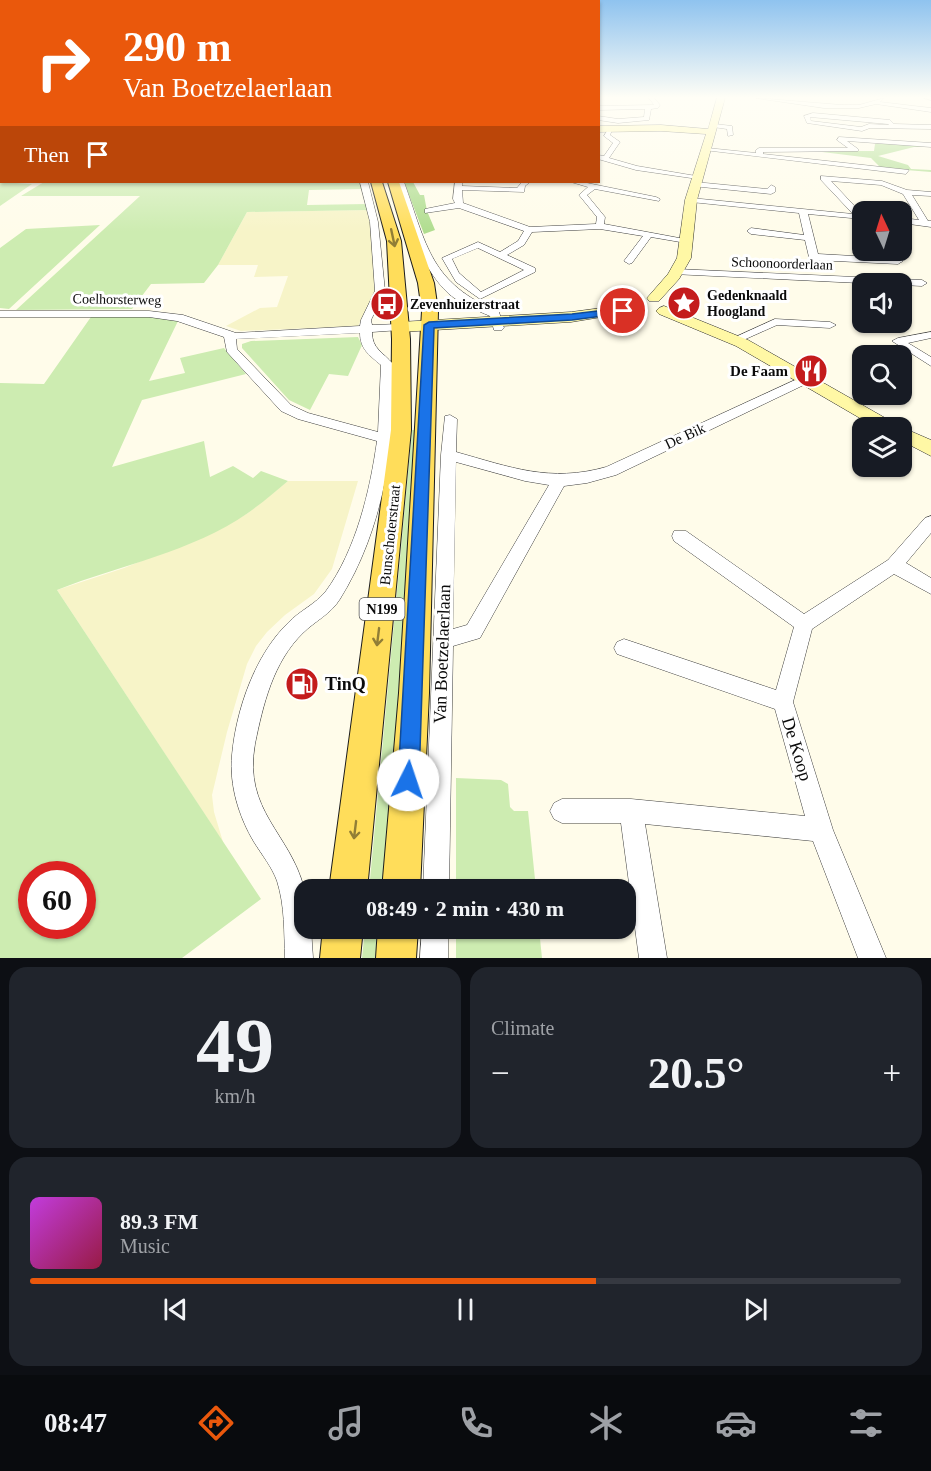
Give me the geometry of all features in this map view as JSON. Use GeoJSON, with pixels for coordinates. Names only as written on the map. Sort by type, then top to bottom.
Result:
{"type":"FeatureCollection","features":[{"type":"Feature","properties":{"kind":"main road","name":"Bunschoterstraat"},"geometry":{"type":"LineString","coordinates":[[349,879],[397,474],[402,383],[394,241],[376,183]]}},
{"type":"Feature","properties":{"kind":"main road","name":"Bunschoterstraat"},"geometry":{"type":"LineString","coordinates":[[393,183],[427,287],[429,325],[414,693],[402,879]]}},
{"type":"Feature","properties":{"kind":"main road"},"geometry":{"type":"LineString","coordinates":[[340,958],[342,939]]}},
{"type":"Feature","properties":{"kind":"main road"},"geometry":{"type":"LineString","coordinates":[[396,958],[398,939]]}},
{"type":"Feature","properties":{"kind":"street"},"geometry":{"type":"LineString","coordinates":[[616,143],[602,157],[636,168],[697,180],[771,192],[771,188]]}},
{"type":"Feature","properties":{"kind":"street"},"geometry":{"type":"LineString","coordinates":[[654,298],[676,272],[684,258],[691,200],[709,143]]}},
{"type":"Feature","properties":{"kind":"street"},"geometry":{"type":"LineString","coordinates":[[847,143],[864,150]]}},
{"type":"Feature","properties":{"kind":"street"},"geometry":{"type":"LineString","coordinates":[[760,156],[759,150],[864,150],[870,143]]}},
{"type":"Feature","properties":{"kind":"street"},"geometry":{"type":"LineString","coordinates":[[885,143],[931,145]]}},
{"type":"Feature","properties":{"kind":"street"},"geometry":{"type":"LineString","coordinates":[[707,150],[906,172]]}},
{"type":"Feature","properties":{"kind":"street"},"geometry":{"type":"LineString","coordinates":[[868,159],[876,169]]}},
{"type":"Feature","properties":{"kind":"street"},"geometry":{"type":"LineString","coordinates":[[631,178],[636,168]]}},
{"type":"Feature","properties":{"kind":"street"},"geometry":{"type":"LineString","coordinates":[[852,209],[824,178],[882,183],[906,192],[931,194]]}},
{"type":"Feature","properties":{"kind":"street"},"geometry":{"type":"LineString","coordinates":[[298,958],[295,899],[284,869],[255,820],[243,774],[243,749],[265,666],[290,633],[331,598],[351,566],[386,439],[389,390],[387,364],[372,351],[366,342],[368,314],[380,291],[374,222],[364,183]]}},
{"type":"Feature","properties":{"kind":"street"},"geometry":{"type":"LineString","coordinates":[[400,183],[432,266],[443,284],[460,299],[496,321]]}},
{"type":"Feature","properties":{"kind":"street"},"geometry":{"type":"LineString","coordinates":[[460,205],[457,200],[459,185],[521,190],[521,185],[525,183]]}},
{"type":"Feature","properties":{"kind":"street"},"geometry":{"type":"LineString","coordinates":[[579,183],[621,188],[656,199]]}},
{"type":"Feature","properties":{"kind":"street"},"geometry":{"type":"LineString","coordinates":[[594,186],[583,195],[601,217],[600,226]]}},
{"type":"Feature","properties":{"kind":"street"},"geometry":{"type":"LineString","coordinates":[[906,192],[928,224]]}},
{"type":"Feature","properties":{"kind":"street"},"geometry":{"type":"LineString","coordinates":[[691,200],[852,218]]}},
{"type":"Feature","properties":{"kind":"street"},"geometry":{"type":"LineString","coordinates":[[428,211],[460,205],[529,230],[600,226],[686,240]]}},
{"type":"Feature","properties":{"kind":"street"},"geometry":{"type":"LineString","coordinates":[[802,212],[814,257],[852,259]]}},
{"type":"Feature","properties":{"kind":"street"},"geometry":{"type":"LineString","coordinates":[[912,222],[928,224]]}},
{"type":"Feature","properties":{"kind":"street"},"geometry":{"type":"LineString","coordinates":[[500,255],[532,270],[480,296],[460,282],[450,268],[447,258],[478,245],[500,255],[518,247],[525,240],[529,230]]}},
{"type":"Feature","properties":{"kind":"street"},"geometry":{"type":"LineString","coordinates":[[751,231],[809,238]]}},
{"type":"Feature","properties":{"kind":"street"},"geometry":{"type":"LineString","coordinates":[[629,261],[649,234]]}},
{"type":"Feature","properties":{"kind":"street","name":"Schoonoorderlaan"},"geometry":{"type":"LineString","coordinates":[[676,272],[922,283]]}},
{"type":"Feature","properties":{"kind":"street"},"geometry":{"type":"LineString","coordinates":[[633,308],[630,303],[634,298],[654,298],[665,304],[664,311]]}},
{"type":"Feature","properties":{"kind":"street"},"geometry":{"type":"LineString","coordinates":[[400,327],[603,315],[633,308],[648,314],[664,311],[735,340],[873,417]]}},
{"type":"Feature","properties":{"kind":"street","name":"Coelhorsterweg"},"geometry":{"type":"LineString","coordinates":[[0,314],[140,313],[187,318],[230,335],[400,327]]}},
{"type":"Feature","properties":{"kind":"street"},"geometry":{"type":"LineString","coordinates":[[735,340],[775,322],[830,325]]}},
{"type":"Feature","properties":{"kind":"street"},"geometry":{"type":"LineString","coordinates":[[931,334],[898,341],[931,362]]}},
{"type":"Feature","properties":{"kind":"street"},"geometry":{"type":"LineString","coordinates":[[230,335],[231,350],[286,408],[303,416],[386,439]]}},
{"type":"Feature","properties":{"kind":"street","name":"De Bik"},"geometry":{"type":"LineString","coordinates":[[448,456],[525,476],[560,481],[587,478],[611,471],[806,379]]}},
{"type":"Feature","properties":{"kind":"street","name":"Van Boetzelaerlaan"},"geometry":{"type":"LineString","coordinates":[[436,879],[450,419]]}},
{"type":"Feature","properties":{"kind":"street"},"geometry":{"type":"LineString","coordinates":[[912,439],[931,449]]}},
{"type":"Feature","properties":{"kind":"street"},"geometry":{"type":"LineString","coordinates":[[444,640],[473,632],[560,481]]}},
{"type":"Feature","properties":{"kind":"street"},"geometry":{"type":"LineString","coordinates":[[680,536],[804,624],[894,565],[931,522]]}},
{"type":"Feature","properties":{"kind":"street"},"geometry":{"type":"LineString","coordinates":[[894,565],[931,587]]}},
{"type":"Feature","properties":{"kind":"street","name":"De Koop"},"geometry":{"type":"LineString","coordinates":[[804,624],[783,702],[821,830],[872,958]]}},
{"type":"Feature","properties":{"kind":"street"},"geometry":{"type":"LineString","coordinates":[[624,648],[783,702]]}},
{"type":"Feature","properties":{"kind":"street"},"geometry":{"type":"LineString","coordinates":[[562,811],[631,811],[821,830]]}},
{"type":"Feature","properties":{"kind":"street"},"geometry":{"type":"LineString","coordinates":[[631,811],[653,958]]}},
{"type":"Feature","properties":{"kind":"street"},"geometry":{"type":"LineString","coordinates":[[434,958],[435,939]]}},
{"type":"Feature","properties":{"kind":"shaded area"},"geometry":{"type":"Polygon","coordinates":[[[369,210],[376,291],[358,326],[241,331],[226,326],[260,308],[277,307],[288,276],[254,277],[258,265],[218,265],[247,212],[369,210]]]}},
{"type":"Feature","properties":{"kind":"shaded area"},"geometry":{"type":"Polygon","coordinates":[[[288,481],[358,481],[332,569],[314,594],[285,615],[267,632],[256,646],[247,664],[212,795],[214,812],[223,842],[57,590],[124,568],[222,528],[248,513],[288,481]]]}},
{"type":"Feature","properties":{"kind":"green space"},"geometry":{"type":"Polygon","coordinates":[[[875,144],[931,147],[914,147],[878,156],[908,165],[911,169],[931,170],[931,172],[881,168],[871,158],[814,151],[874,151],[875,144]]]}},
{"type":"Feature","properties":{"kind":"green space"},"geometry":{"type":"Polygon","coordinates":[[[0,183],[32,184],[0,206],[0,183]]]}},
{"type":"Feature","properties":{"kind":"green space"},"geometry":{"type":"Polygon","coordinates":[[[42,183],[362,183],[363,189],[309,190],[307,205],[367,204],[369,210],[247,212],[218,265],[204,283],[151,284],[132,309],[16,310],[140,196],[21,196],[42,183]]]}},
{"type":"Feature","properties":{"kind":"green space"},"geometry":{"type":"Polygon","coordinates":[[[404,183],[414,183],[420,195],[424,195],[427,211],[435,230],[424,234],[404,183]]]}},
{"type":"Feature","properties":{"kind":"green space"},"geometry":{"type":"Polygon","coordinates":[[[100,225],[9,309],[0,308],[0,248],[26,229],[100,225]]]}},
{"type":"Feature","properties":{"kind":"green space"},"geometry":{"type":"Polygon","coordinates":[[[93,314],[140,315],[178,321],[149,381],[185,373],[180,358],[224,348],[246,374],[142,400],[112,467],[204,441],[210,477],[233,466],[253,478],[261,471],[288,481],[248,513],[203,538],[57,590],[261,899],[182,958],[0,958],[0,383],[44,384],[93,314]]]}},
{"type":"Feature","properties":{"kind":"green space"},"geometry":{"type":"Polygon","coordinates":[[[358,337],[362,345],[348,376],[329,374],[310,410],[289,400],[242,348],[242,344],[251,341],[358,337]]]}},
{"type":"Feature","properties":{"kind":"green space"},"geometry":{"type":"Polygon","coordinates":[[[412,430],[418,430],[390,879],[370,879],[412,430]]]}},
{"type":"Feature","properties":{"kind":"green space"},"geometry":{"type":"Polygon","coordinates":[[[456,778],[501,780],[508,784],[510,807],[514,811],[528,811],[535,879],[456,879],[456,778]]]}},
{"type":"Feature","properties":{"kind":"green space"},"geometry":{"type":"Polygon","coordinates":[[[364,939],[384,939],[383,958],[362,958],[364,939]]]}},
{"type":"Feature","properties":{"kind":"green space"},"geometry":{"type":"Polygon","coordinates":[[[456,939],[540,939],[542,958],[456,958],[456,939]]]}},
{"type":"Feature","properties":{"kind":"place","name":"Gedenknaald Hoogland"},"geometry":{"type":"Point","coordinates":[684,303]}},
{"type":"Feature","properties":{"kind":"place","name":"Zevenhuizerstraat"},"geometry":{"type":"Point","coordinates":[387,304]}},
{"type":"Feature","properties":{"kind":"place","name":"De Faam"},"geometry":{"type":"Point","coordinates":[811,371]}},
{"type":"Feature","properties":{"kind":"place","name":"TinQ"},"geometry":{"type":"Point","coordinates":[302,684]}},
{"type":"Feature","properties":{"kind":"route"},"geometry":{"type":"LineString","coordinates":[[408,780],[414,693],[429,325],[603,315],[623,311]]}}]}
